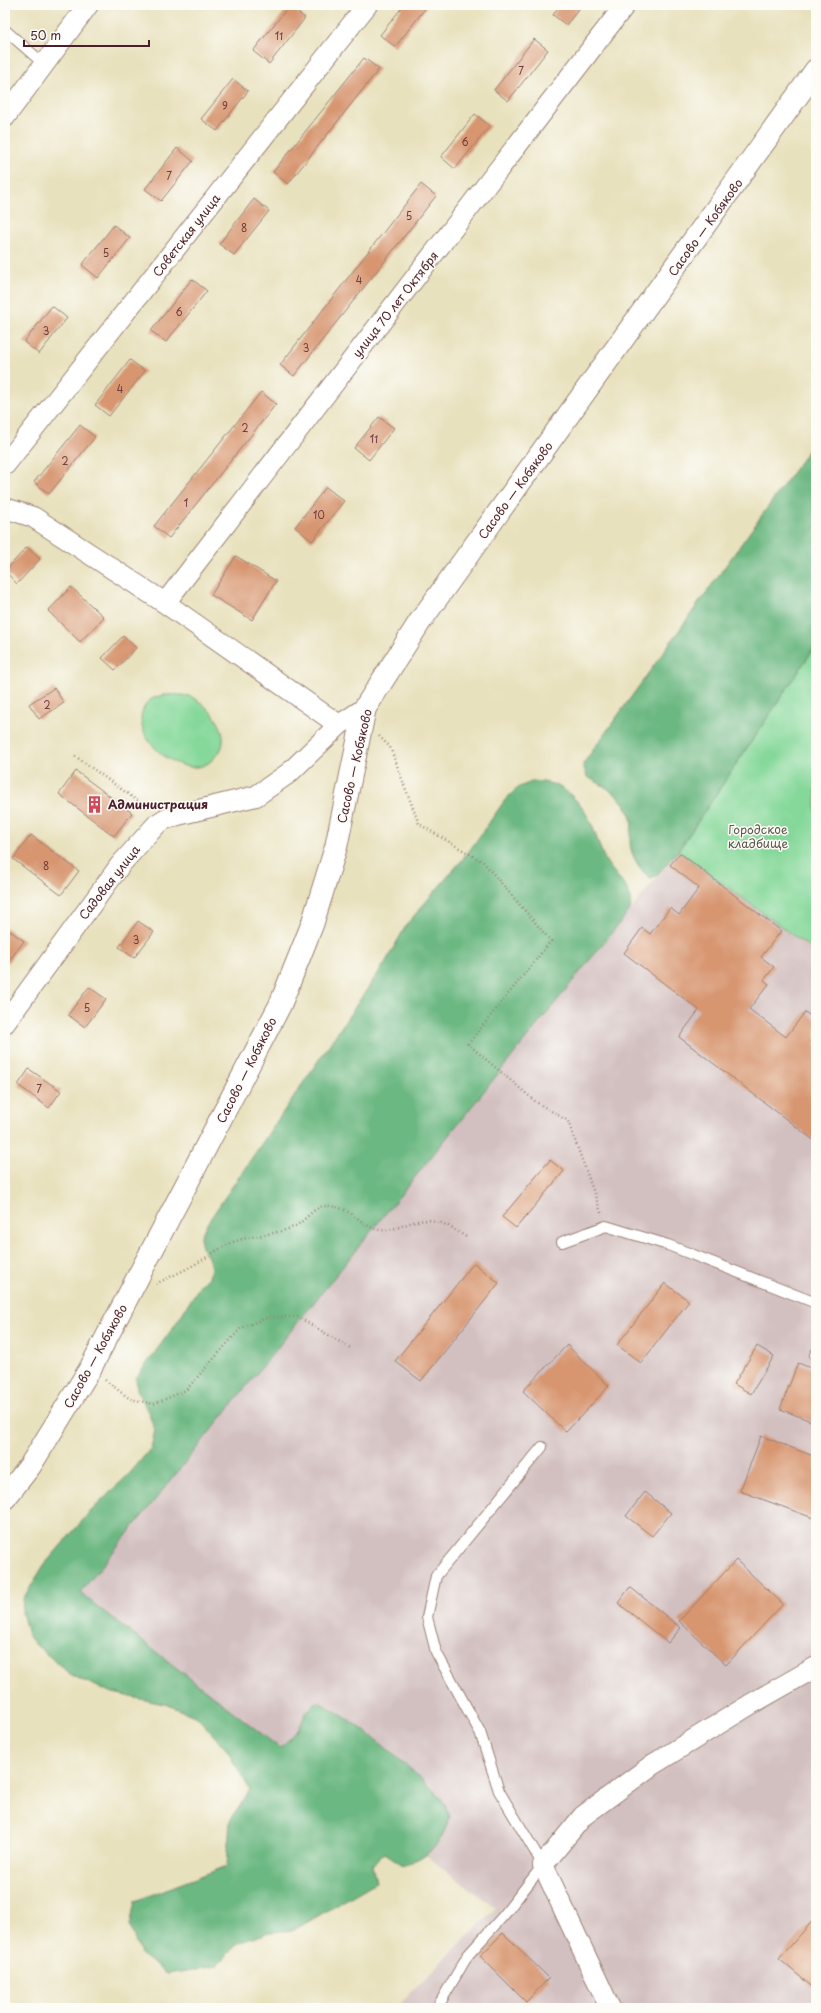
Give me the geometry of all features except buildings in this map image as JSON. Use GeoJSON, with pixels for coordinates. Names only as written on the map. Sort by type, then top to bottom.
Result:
{"type":"FeatureCollection","features":[{"type":"Feature","properties":{"kind":"street"},"geometry":{"type":"LineString","coordinates":[[5,117],[88,5]]}},
{"type":"Feature","properties":{"kind":"street","name":"Советская улица"},"geometry":{"type":"LineString","coordinates":[[5,465],[366,5]]}},
{"type":"Feature","properties":{"kind":"street","name":"улица 70 лет Октября"},"geometry":{"type":"LineString","coordinates":[[165,604],[626,5]]}},
{"type":"Feature","properties":{"kind":"street","name":"Сасово — Кобяково"},"geometry":{"type":"LineString","coordinates":[[5,1498],[30,1466],[90,1369],[280,1005],[312,925],[336,847],[364,714],[419,623],[816,70]]}},
{"type":"Feature","properties":{"kind":"street"},"geometry":{"type":"LineString","coordinates":[[5,508],[33,517],[165,604],[339,725]]}},
{"type":"Feature","properties":{"kind":"street","name":"Садовая улица"},"geometry":{"type":"LineString","coordinates":[[5,1023],[121,864],[157,824],[165,819],[256,796],[289,773],[339,725],[364,714]]}},
{"type":"Feature","properties":{"kind":"street"},"geometry":{"type":"LineString","coordinates":[[610,2008],[543,1865],[583,1816],[652,1765],[751,1704],[816,1667]]}},
{"type":"Feature","properties":{"kind":"lane"},"geometry":{"type":"LineString","coordinates":[[5,30],[44,64]]}},
{"type":"Feature","properties":{"kind":"lane"},"geometry":{"type":"LineString","coordinates":[[562,1242],[606,1226],[668,1245],[816,1303]]}},
{"type":"Feature","properties":{"kind":"lane"},"geometry":{"type":"LineString","coordinates":[[437,2008],[468,1955],[504,1915],[543,1865],[499,1791],[480,1732],[436,1652],[427,1617],[436,1576],[542,1447]]}},
{"type":"Feature","properties":{"kind":"path"},"geometry":{"type":"LineString","coordinates":[[364,714],[390,747],[419,824],[484,862],[551,941],[468,1044],[536,1102],[568,1121],[606,1226]]}},
{"type":"Feature","properties":{"kind":"path"},"geometry":{"type":"LineString","coordinates":[[75,756],[165,819]]}},
{"type":"Feature","properties":{"kind":"path"},"geometry":{"type":"LineString","coordinates":[[131,1291],[149,1288],[196,1264],[224,1246],[237,1240],[297,1225],[316,1209],[325,1206],[345,1208],[368,1225],[379,1230],[390,1230],[422,1219],[434,1220],[452,1227],[466,1237]]}},
{"type":"Feature","properties":{"kind":"path"},"geometry":{"type":"LineString","coordinates":[[90,1369],[130,1399],[154,1404],[186,1390],[241,1328],[269,1317],[298,1317],[352,1349]]}},
{"type":"Feature","properties":{"kind":"shaded area"},"geometry":{"type":"Polygon","coordinates":[[[678,851],[816,952],[816,2008],[396,2008],[496,1908],[426,1856],[442,1840],[436,1793],[394,1754],[356,1724],[317,1701],[306,1712],[299,1729],[281,1748],[80,1593],[678,851]]]}},
{"type":"Feature","properties":{"kind":"green space"},"geometry":{"type":"Polygon","coordinates":[[[816,440],[816,645],[678,851],[656,876],[650,878],[640,867],[632,853],[630,843],[632,821],[624,804],[614,793],[587,777],[583,764],[816,440]]]}},
{"type":"Feature","properties":{"kind":"green space","name":"Городское кладбище"},"geometry":{"type":"Polygon","coordinates":[[[816,645],[816,952],[678,851],[816,645]]]}},
{"type":"Feature","properties":{"kind":"green space"},"geometry":{"type":"Polygon","coordinates":[[[164,695],[182,695],[192,697],[211,712],[221,727],[223,735],[223,743],[219,752],[212,760],[200,766],[186,766],[172,761],[158,751],[148,739],[142,726],[142,712],[150,700],[164,695]]]}},
{"type":"Feature","properties":{"kind":"green space"},"geometry":{"type":"Polygon","coordinates":[[[534,781],[552,784],[565,790],[581,806],[592,825],[600,849],[607,863],[628,891],[631,903],[630,910],[80,1593],[280,1748],[299,1729],[306,1712],[317,1701],[331,1708],[369,1734],[416,1774],[441,1799],[446,1806],[450,1817],[442,1836],[434,1848],[428,1853],[403,1865],[385,1853],[372,1865],[376,1882],[294,1930],[270,1932],[238,1943],[217,1966],[167,1974],[140,1954],[130,1926],[135,1901],[227,1866],[230,1821],[250,1790],[226,1749],[197,1717],[168,1705],[113,1693],[72,1676],[35,1644],[28,1635],[22,1612],[23,1599],[44,1565],[89,1513],[131,1472],[151,1448],[155,1430],[137,1389],[136,1378],[175,1325],[201,1284],[209,1277],[211,1267],[208,1257],[202,1248],[200,1238],[206,1225],[385,963],[407,924],[467,854],[505,800],[519,787],[534,781]]]}},
{"type":"Feature","properties":{"kind":"place","name":"Администрация"},"geometry":{"type":"Point","coordinates":[95,804]}}]}
